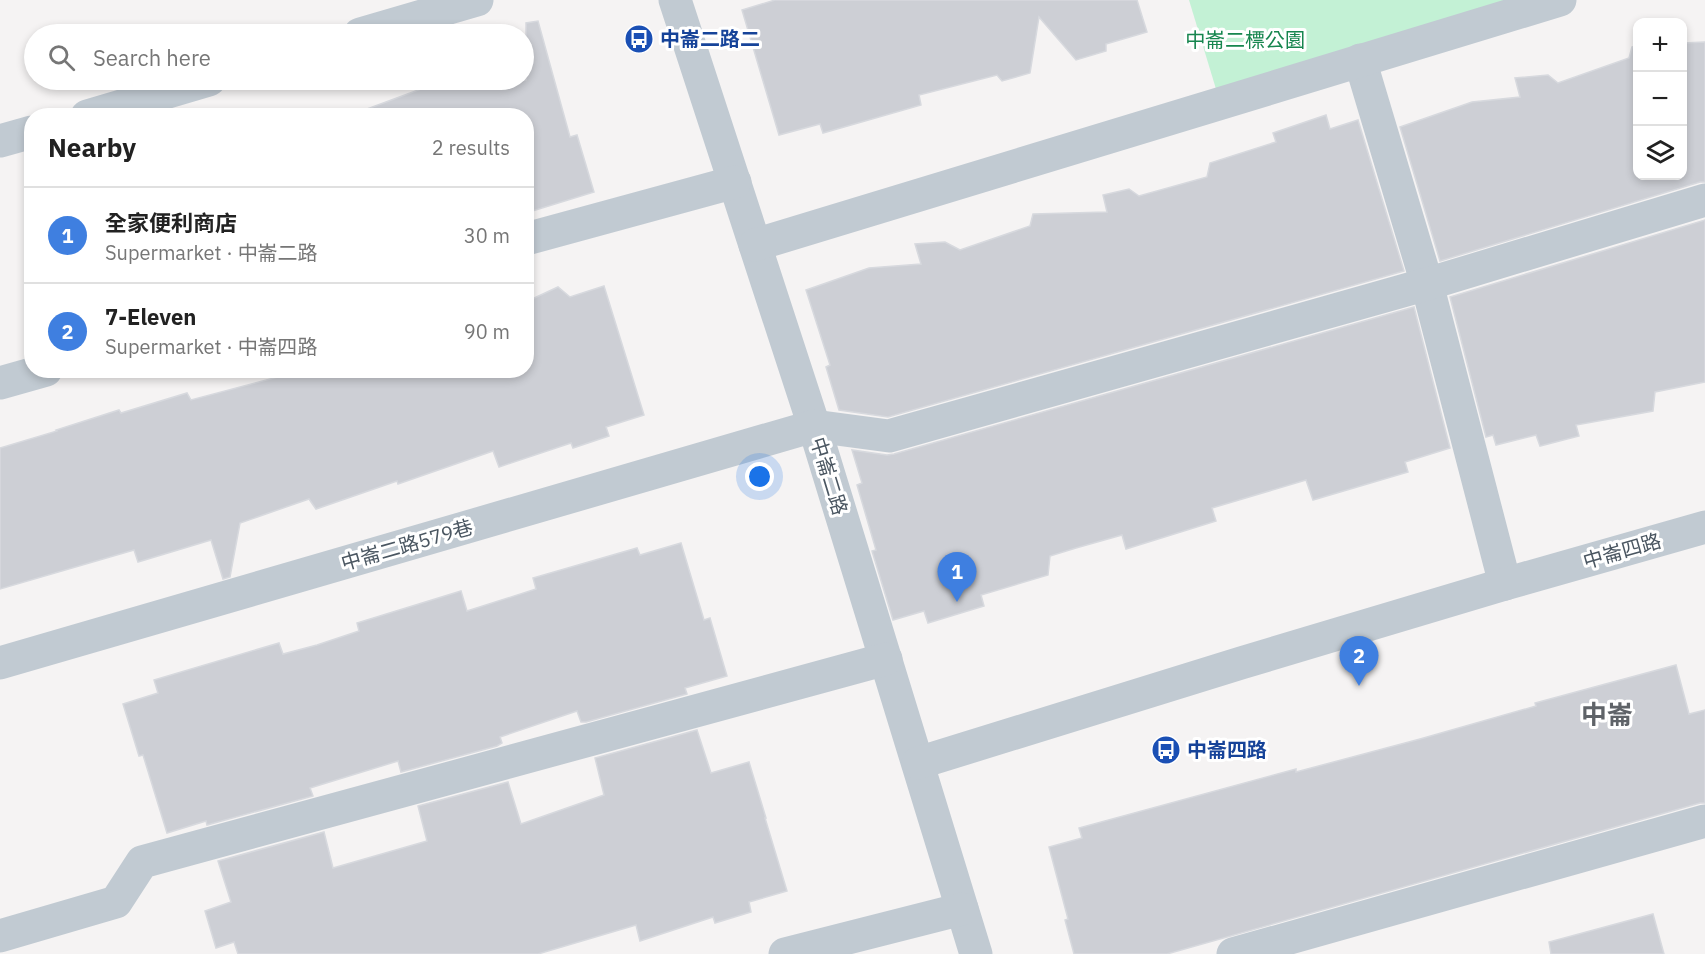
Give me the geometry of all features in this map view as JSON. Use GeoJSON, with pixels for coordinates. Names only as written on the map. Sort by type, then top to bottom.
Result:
{"type":"FeatureCollection","features":[{"type":"Feature","properties":{"kind":"street"},"geometry":{"type":"LineString","coordinates":[[394,24],[477,0]]}},
{"type":"Feature","properties":{"kind":"street","name":"中崙二路"},"geometry":{"type":"LineString","coordinates":[[675,0],[814,426],[976,954]]}},
{"type":"Feature","properties":{"kind":"street"},"geometry":{"type":"LineString","coordinates":[[755,245],[1560,0]]}},
{"type":"Feature","properties":{"kind":"street"},"geometry":{"type":"LineString","coordinates":[[1360,60],[1426,284],[1505,584]]}},
{"type":"Feature","properties":{"kind":"street"},"geometry":{"type":"LineString","coordinates":[[114,108],[174,90]]}},
{"type":"Feature","properties":{"kind":"street"},"geometry":{"type":"LineString","coordinates":[[0,141],[24,134]]}},
{"type":"Feature","properties":{"kind":"street"},"geometry":{"type":"LineString","coordinates":[[534,237],[735,182]]}},
{"type":"Feature","properties":{"kind":"street"},"geometry":{"type":"LineString","coordinates":[[814,426],[889,436],[1426,284],[1705,200]]}},
{"type":"Feature","properties":{"kind":"street"},"geometry":{"type":"LineString","coordinates":[[0,383],[24,376]]}},
{"type":"Feature","properties":{"kind":"street","name":"中崙二路579巷"},"geometry":{"type":"LineString","coordinates":[[0,663],[814,426]]}},
{"type":"Feature","properties":{"kind":"street","name":"中崙四路"},"geometry":{"type":"LineString","coordinates":[[918,763],[1241,663],[1705,527]]}},
{"type":"Feature","properties":{"kind":"street"},"geometry":{"type":"LineString","coordinates":[[0,936],[116,902],[142,862],[886,659]]}},
{"type":"Feature","properties":{"kind":"street"},"geometry":{"type":"LineString","coordinates":[[1233,954],[1705,821]]}},
{"type":"Feature","properties":{"kind":"street"},"geometry":{"type":"LineString","coordinates":[[785,954],[962,909]]}},
{"type":"Feature","properties":{"kind":"green space","name":"中崙二標公園"},"geometry":{"type":"Polygon","coordinates":[[[1189,0],[1515,0],[1216,89],[1189,0]]]}},
{"type":"Feature","properties":{"kind":"building"},"geometry":{"type":"Polygon","coordinates":[[[775,0],[1137,0],[1147,32],[1106,44],[1106,51],[1076,60],[1039,17],[1030,73],[1002,81],[997,75],[919,95],[921,105],[823,133],[820,124],[779,135],[742,10],[775,0]]]}},
{"type":"Feature","properties":{"kind":"building"},"geometry":{"type":"Polygon","coordinates":[[[538,21],[570,137],[577,135],[594,192],[534,211],[534,108],[370,108],[418,90],[534,90],[534,24],[526,23],[538,21]]]}},
{"type":"Feature","properties":{"kind":"building"},"geometry":{"type":"Polygon","coordinates":[[[1705,42],[1705,182],[1440,261],[1400,127],[1472,102],[1520,97],[1515,78],[1548,75],[1558,83],[1629,58],[1633,47],[1633,180],[1687,180],[1687,43],[1705,42]]]}},
{"type":"Feature","properties":{"kind":"building"},"geometry":{"type":"Polygon","coordinates":[[[1326,115],[1330,129],[1358,120],[1404,271],[888,417],[839,410],[826,367],[830,365],[806,290],[869,268],[921,264],[915,244],[945,242],[960,250],[1030,226],[1033,214],[1107,212],[1103,195],[1129,189],[1139,196],[1207,177],[1210,163],[1276,142],[1273,133],[1326,115]]]}},
{"type":"Feature","properties":{"kind":"building"},"geometry":{"type":"Polygon","coordinates":[[[1705,220],[1705,382],[1655,392],[1653,411],[1576,425],[1579,436],[1540,446],[1536,435],[1496,445],[1493,435],[1486,437],[1450,297],[1705,220]]]}},
{"type":"Feature","properties":{"kind":"building"},"geometry":{"type":"Polygon","coordinates":[[[604,286],[644,415],[606,427],[609,436],[573,448],[571,443],[499,467],[493,451],[316,509],[309,499],[240,523],[230,577],[223,579],[211,540],[138,562],[134,550],[0,589],[0,448],[119,410],[121,413],[187,393],[191,400],[274,378],[534,378],[534,298],[558,287],[570,297],[604,286]]]}},
{"type":"Feature","properties":{"kind":"building"},"geometry":{"type":"Polygon","coordinates":[[[1414,307],[1450,448],[1405,462],[1408,472],[1313,500],[1306,480],[1212,508],[1216,521],[1126,549],[1122,535],[1050,556],[1048,575],[981,595],[984,606],[928,623],[924,611],[893,620],[872,551],[876,550],[857,485],[862,483],[852,450],[894,454],[1414,307]]]}},
{"type":"Feature","properties":{"kind":"building"},"geometry":{"type":"Polygon","coordinates":[[[681,543],[704,620],[710,618],[727,676],[685,688],[687,694],[586,722],[581,722],[577,711],[500,737],[502,743],[497,746],[401,772],[398,761],[310,788],[313,796],[207,825],[206,821],[167,833],[143,755],[139,756],[123,704],[158,693],[154,680],[279,643],[283,654],[317,645],[359,631],[357,623],[461,591],[467,611],[536,589],[533,578],[637,548],[640,555],[681,543]]]}},
{"type":"Feature","properties":{"kind":"building"},"geometry":{"type":"Polygon","coordinates":[[[1676,665],[1689,714],[1705,710],[1705,803],[1167,954],[1074,954],[1065,920],[1068,919],[1049,847],[1082,838],[1079,828],[1296,769],[1296,772],[1420,739],[1536,706],[1535,703],[1676,665]]]}},
{"type":"Feature","properties":{"kind":"building"},"geometry":{"type":"Polygon","coordinates":[[[697,730],[711,773],[749,762],[766,818],[787,891],[749,902],[751,912],[715,923],[713,917],[640,941],[636,925],[538,954],[238,954],[234,942],[216,948],[205,911],[231,902],[218,861],[324,832],[333,868],[427,841],[418,806],[508,782],[521,824],[604,795],[595,758],[697,730]]]}},
{"type":"Feature","properties":{"kind":"building"},"geometry":{"type":"Polygon","coordinates":[[[1653,914],[1664,954],[1551,954],[1549,942],[1653,914]]]}},
{"type":"Feature","properties":{"kind":"place","name":"中崙二路二"},"geometry":{"type":"Point","coordinates":[639,39]}},
{"type":"Feature","properties":{"kind":"place","name":"全家便利商店"},"geometry":{"type":"Point","coordinates":[957,602]}},
{"type":"Feature","properties":{"kind":"place","name":"7-Eleven"},"geometry":{"type":"Point","coordinates":[1359,686]}},
{"type":"Feature","properties":{"kind":"place","name":"中崙四路"},"geometry":{"type":"Point","coordinates":[1166,750]}},
{"type":"Feature","properties":{"kind":"district","name":"中崙"},"geometry":{"type":"Point","coordinates":[1607,715]}}]}
